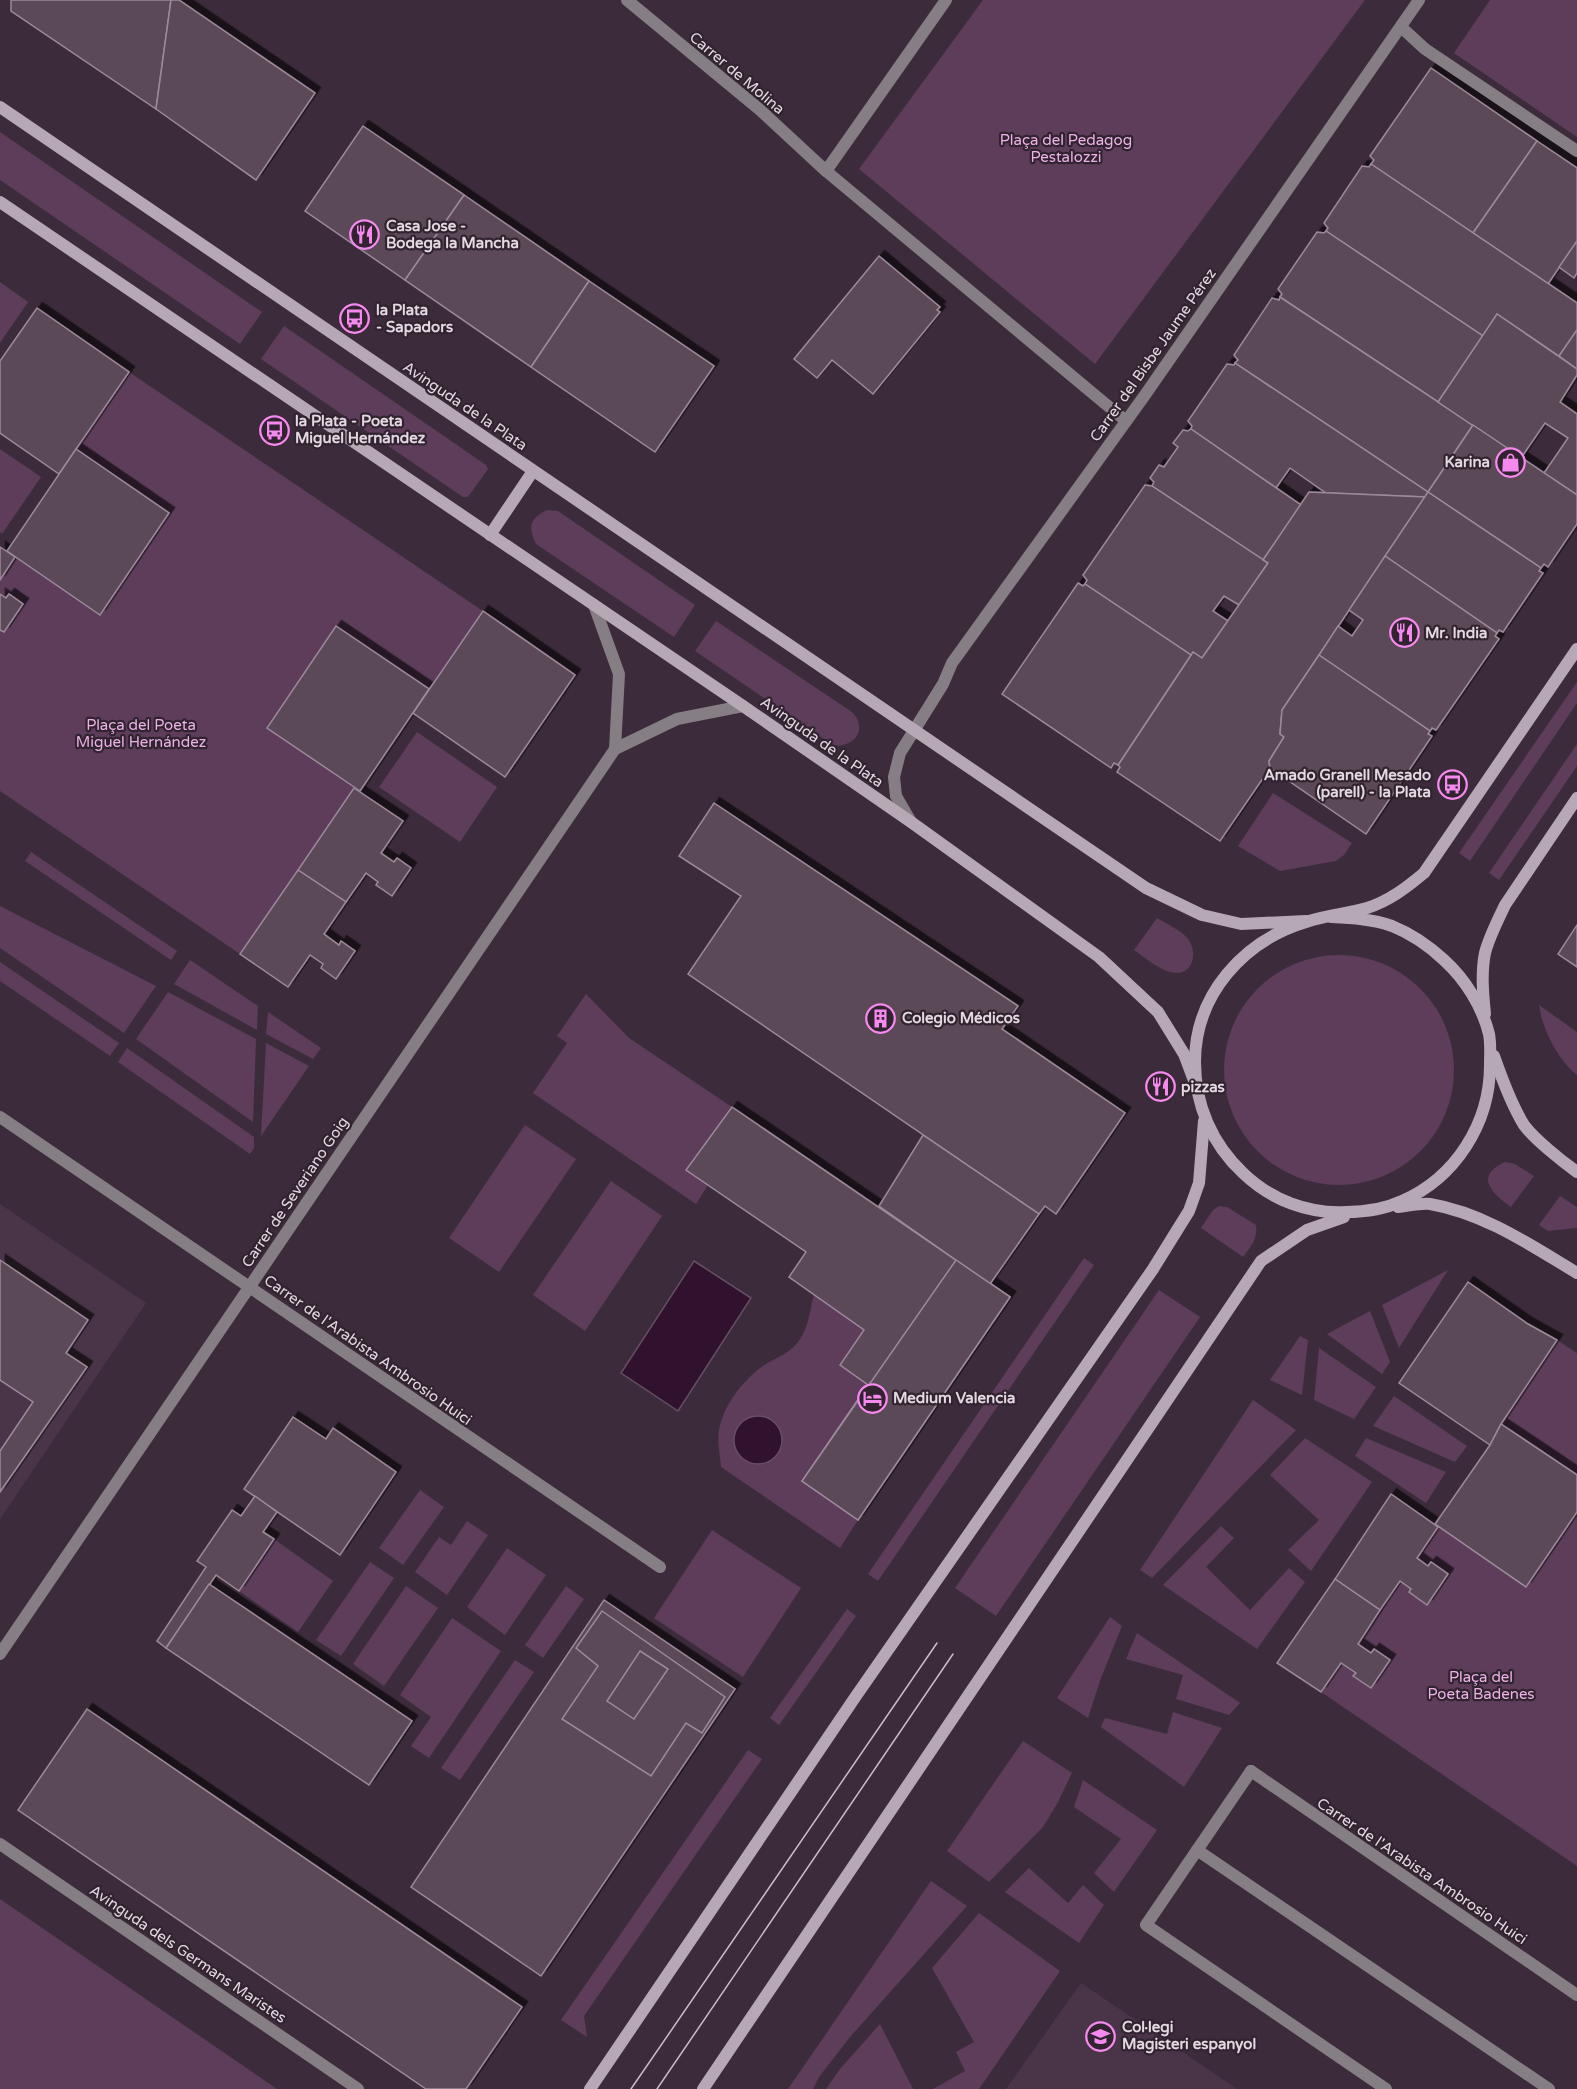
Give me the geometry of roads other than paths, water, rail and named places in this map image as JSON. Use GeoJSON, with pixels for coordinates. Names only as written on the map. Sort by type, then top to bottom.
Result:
{"type":"FeatureCollection","features":[{"type":"Feature","properties":{"kind":"main road","name":"Avinguda de la Plata"},"geometry":{"type":"LineString","coordinates":[[0,107],[1146,888],[1202,915],[1241,924],[1306,921]]}},
{"type":"Feature","properties":{"kind":"main road","name":"Avinguda de la Plata"},"geometry":{"type":"LineString","coordinates":[[0,202],[743,706],[911,822],[1099,957],[1158,1012],[1184,1054],[1196,1086]]}},
{"type":"Feature","properties":{"kind":"main road"},"geometry":{"type":"LineString","coordinates":[[490,535],[533,471]]}},
{"type":"Feature","properties":{"kind":"main road"},"geometry":{"type":"LineString","coordinates":[[1577,649],[1424,873],[1399,894],[1369,908],[1306,921],[1280,931],[1254,946],[1232,966],[1217,987],[1205,1010],[1195,1049],[1196,1086],[1210,1132],[1228,1159],[1256,1186],[1291,1205],[1329,1213],[1428,1204],[1466,1214],[1512,1235],[1577,1273]]}},
{"type":"Feature","properties":{"kind":"main road"},"geometry":{"type":"LineString","coordinates":[[1485,1024],[1483,985],[1485,953],[1496,923],[1505,905],[1577,798]]}},
{"type":"Feature","properties":{"kind":"main road"},"geometry":{"type":"LineString","coordinates":[[1331,917],[1361,919],[1392,926],[1426,944],[1456,971],[1474,997],[1503,1082],[1525,1126],[1564,1163],[1577,1172]]}},
{"type":"Feature","properties":{"kind":"main road"},"geometry":{"type":"LineString","coordinates":[[1382,1208],[1402,1202],[1432,1185],[1455,1163],[1474,1135],[1485,1106],[1490,1073],[1490,1046]]}},
{"type":"Feature","properties":{"kind":"main road"},"geometry":{"type":"LineString","coordinates":[[590,2089],[856,1696],[1153,1269],[1189,1211],[1199,1183],[1204,1114]]}},
{"type":"Feature","properties":{"kind":"main road"},"geometry":{"type":"LineString","coordinates":[[703,2089],[1261,1261],[1307,1230],[1358,1212]]}},
{"type":"Feature","properties":{"kind":"street","name":"Carrer de Molina"},"geometry":{"type":"LineString","coordinates":[[627,0],[759,109],[826,171]]}},
{"type":"Feature","properties":{"kind":"street"},"geometry":{"type":"LineString","coordinates":[[945,0],[826,171],[1126,421]]}},
{"type":"Feature","properties":{"kind":"street","name":"Carrer del Bisbe Jaume Pérez"},"geometry":{"type":"LineString","coordinates":[[914,729],[943,684],[952,663],[1126,421],[1419,0]]}},
{"type":"Feature","properties":{"kind":"street"},"geometry":{"type":"LineString","coordinates":[[1401,27],[1425,49],[1577,152]]}},
{"type":"Feature","properties":{"kind":"street"},"geometry":{"type":"LineString","coordinates":[[594,605],[618,674],[615,749]]}},
{"type":"Feature","properties":{"kind":"street","name":"Carrer de Severiano Goig"},"geometry":{"type":"LineString","coordinates":[[0,1654],[615,749],[677,719],[743,706]]}},
{"type":"Feature","properties":{"kind":"street","name":"Avinguda de la Plata"},"geometry":{"type":"LineString","coordinates":[[911,822],[896,796],[894,777],[900,753],[914,729]]}},
{"type":"Feature","properties":{"kind":"street","name":"Carrer de l'Arabista Ambrosio Huici"},"geometry":{"type":"LineString","coordinates":[[0,1116],[660,1568]]}},
{"type":"Feature","properties":{"kind":"street","name":"Carrer de l'Arabista Ambrosio Huici"},"geometry":{"type":"LineString","coordinates":[[1197,1850],[1251,1771],[1577,1995]]}},
{"type":"Feature","properties":{"kind":"street","name":"Avinguda dels Germans Maristes"},"geometry":{"type":"LineString","coordinates":[[0,1844],[358,2089]]}},
{"type":"Feature","properties":{"kind":"street"},"geometry":{"type":"LineString","coordinates":[[1386,2089],[1146,1925],[1197,1850],[1549,2089]]}},
{"type":"Feature","properties":{"kind":"tram line"},"geometry":{"type":"LineString","coordinates":[[631,2089],[937,1643]]}},
{"type":"Feature","properties":{"kind":"tram line"},"geometry":{"type":"LineString","coordinates":[[657,2089],[953,1654]]}},
{"type":"Feature","properties":{"kind":"place","name":"Casa Jose - Bodega la Mancha"},"geometry":{"type":"Point","coordinates":[365,235]}},
{"type":"Feature","properties":{"kind":"place","name":"la Plata - Sapadors"},"geometry":{"type":"Point","coordinates":[355,319]}},
{"type":"Feature","properties":{"kind":"place","name":"la Plata - Poeta Miguel Hernández"},"geometry":{"type":"Point","coordinates":[274,430]}},
{"type":"Feature","properties":{"kind":"place","name":"Karina"},"geometry":{"type":"Point","coordinates":[1511,462]}},
{"type":"Feature","properties":{"kind":"place","name":"Mr. India"},"geometry":{"type":"Point","coordinates":[1404,633]}},
{"type":"Feature","properties":{"kind":"place","name":"Amado Granell Mesado (parell) - la Plata"},"geometry":{"type":"Point","coordinates":[1452,784]}},
{"type":"Feature","properties":{"kind":"place","name":"Colegio Médicos"},"geometry":{"type":"Point","coordinates":[881,1018]}},
{"type":"Feature","properties":{"kind":"place","name":"pizzas"},"geometry":{"type":"Point","coordinates":[1160,1087]}},
{"type":"Feature","properties":{"kind":"place","name":"Medium Valencia"},"geometry":{"type":"Point","coordinates":[872,1398]}},
{"type":"Feature","properties":{"kind":"place","name":"Col·legi Magisteri espanyol"},"geometry":{"type":"Point","coordinates":[1101,2036]}},
{"type":"Feature","properties":{"kind":"park label","name":"Plaça del Pedagog Pestalozzi"},"geometry":{"type":"Point","coordinates":[1066,148]}},
{"type":"Feature","properties":{"kind":"park label","name":"Plaça del Poeta Miguel Hernández"},"geometry":{"type":"Point","coordinates":[141,734]}},
{"type":"Feature","properties":{"kind":"park label","name":"Plaça del Poeta Badenes"},"geometry":{"type":"Point","coordinates":[1481,1686]}}]}
